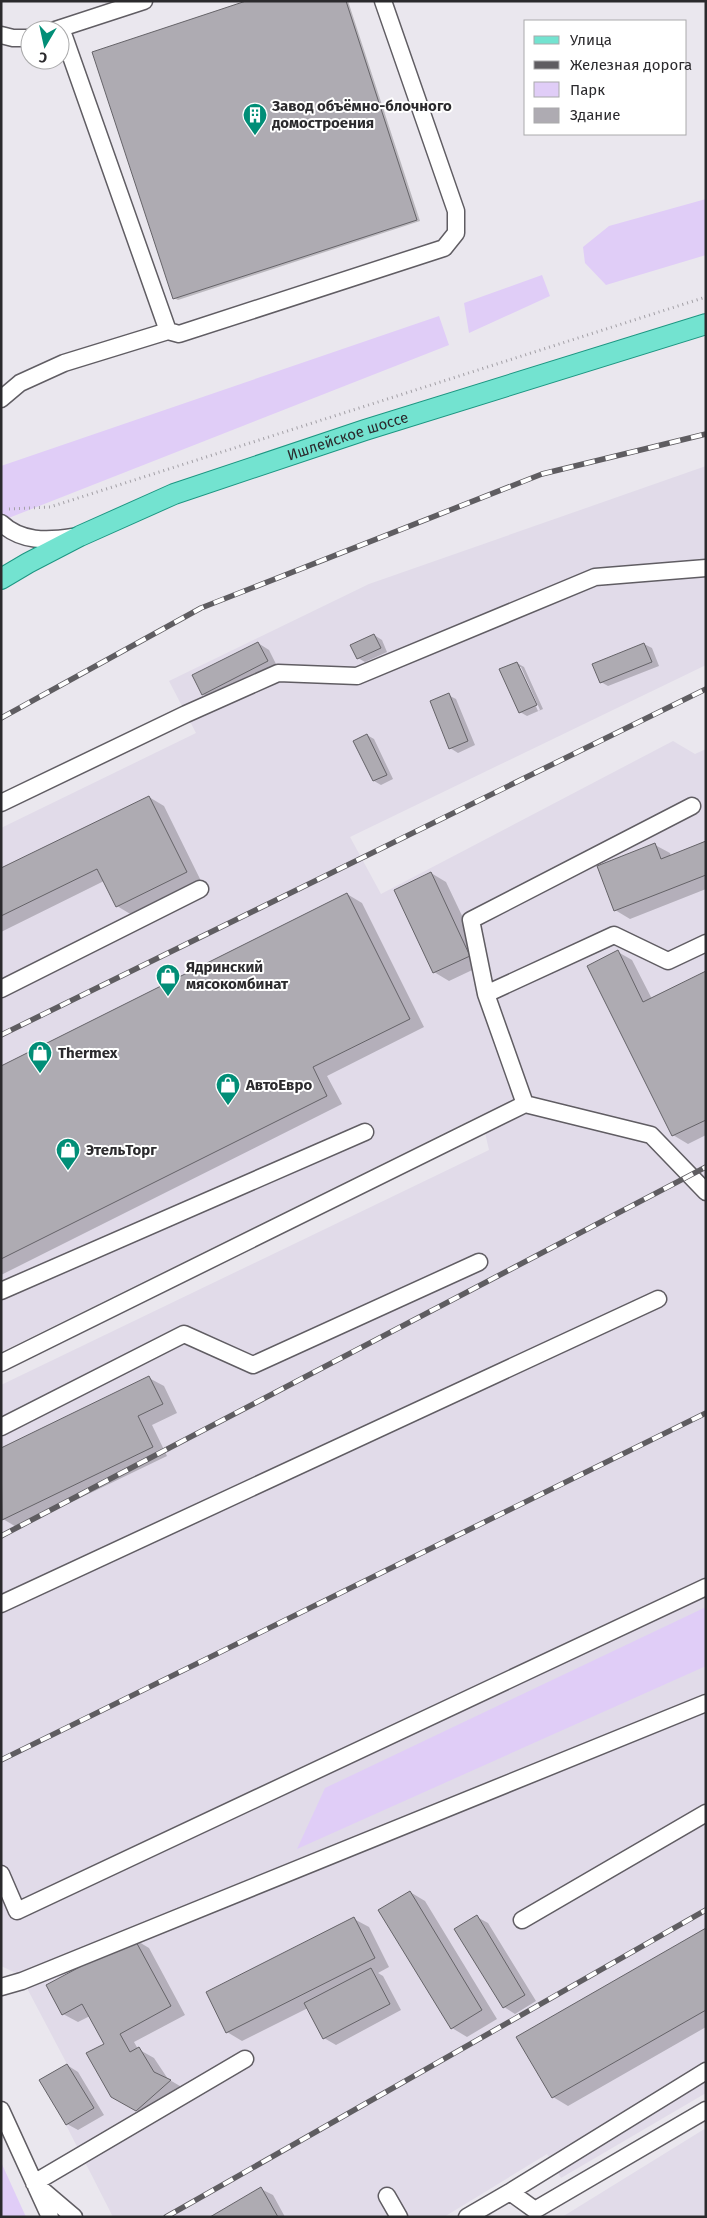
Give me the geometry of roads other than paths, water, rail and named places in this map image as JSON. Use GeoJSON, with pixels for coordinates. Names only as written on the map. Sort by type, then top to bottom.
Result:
{"type":"FeatureCollection","features":[{"type":"Feature","properties":{"kind":"main road","name":"Ишлейское шоссе"},"geometry":{"type":"LineString","coordinates":[[1,579],[80,536],[183,491],[365,430],[706,324]]}},
{"type":"Feature","properties":{"kind":"street"},"geometry":{"type":"LineString","coordinates":[[70,25],[144,1]]}},
{"type":"Feature","properties":{"kind":"street"},"geometry":{"type":"LineString","coordinates":[[1,399],[20,383],[64,363],[168,331],[179,334],[444,248],[456,233],[456,211],[382,1]]}},
{"type":"Feature","properties":{"kind":"street"},"geometry":{"type":"LineString","coordinates":[[1,35],[20,38]]}},
{"type":"Feature","properties":{"kind":"street"},"geometry":{"type":"LineString","coordinates":[[70,62],[168,331]]}},
{"type":"Feature","properties":{"kind":"street"},"geometry":{"type":"LineString","coordinates":[[1,522],[10,531],[31,539],[53,540],[80,536]]}},
{"type":"Feature","properties":{"kind":"street"},"geometry":{"type":"LineString","coordinates":[[1,803],[186,714],[278,673],[357,676],[595,577],[706,568]]}},
{"type":"Feature","properties":{"kind":"street"},"geometry":{"type":"LineString","coordinates":[[525,1104],[486,994],[471,920],[692,806]]}},
{"type":"Feature","properties":{"kind":"street"},"geometry":{"type":"LineString","coordinates":[[1,989],[200,889]]}},
{"type":"Feature","properties":{"kind":"street"},"geometry":{"type":"LineString","coordinates":[[486,994],[614,935],[668,961],[706,943]]}},
{"type":"Feature","properties":{"kind":"street"},"geometry":{"type":"LineString","coordinates":[[1,1363],[525,1104],[651,1134],[706,1192]]}},
{"type":"Feature","properties":{"kind":"street"},"geometry":{"type":"LineString","coordinates":[[1,1291],[365,1132]]}},
{"type":"Feature","properties":{"kind":"street"},"geometry":{"type":"LineString","coordinates":[[1,1427],[184,1334],[253,1365],[479,1262]]}},
{"type":"Feature","properties":{"kind":"street"},"geometry":{"type":"LineString","coordinates":[[1,1604],[658,1299]]}},
{"type":"Feature","properties":{"kind":"street"},"geometry":{"type":"LineString","coordinates":[[1,1874],[17,1911],[706,1588]]}},
{"type":"Feature","properties":{"kind":"street"},"geometry":{"type":"LineString","coordinates":[[1,1987],[22,1981],[706,1703]]}},
{"type":"Feature","properties":{"kind":"street"},"geometry":{"type":"LineString","coordinates":[[522,1920],[706,1813]]}},
{"type":"Feature","properties":{"kind":"street"},"geometry":{"type":"LineString","coordinates":[[34,2183],[246,2059]]}},
{"type":"Feature","properties":{"kind":"street"},"geometry":{"type":"LineString","coordinates":[[467,2217],[706,2071]]}},
{"type":"Feature","properties":{"kind":"street"},"geometry":{"type":"LineString","coordinates":[[1,2110],[50,2217]]}},
{"type":"Feature","properties":{"kind":"street"},"geometry":{"type":"LineString","coordinates":[[510,2192],[535,2210],[706,2110]]}},
{"type":"Feature","properties":{"kind":"street"},"geometry":{"type":"LineString","coordinates":[[34,2183],[74,2217]]}},
{"type":"Feature","properties":{"kind":"street"},"geometry":{"type":"LineString","coordinates":[[387,2196],[399,2217]]}},
{"type":"Feature","properties":{"kind":"railway"},"geometry":{"type":"LineString","coordinates":[[1,718],[201,608],[542,474],[706,434]]}},
{"type":"Feature","properties":{"kind":"railway"},"geometry":{"type":"LineString","coordinates":[[1,1035],[706,689]]}},
{"type":"Feature","properties":{"kind":"railway"},"geometry":{"type":"LineString","coordinates":[[1,1536],[706,1167]]}},
{"type":"Feature","properties":{"kind":"railway"},"geometry":{"type":"LineString","coordinates":[[1,1760],[706,1413]]}},
{"type":"Feature","properties":{"kind":"railway"},"geometry":{"type":"LineString","coordinates":[[166,2217],[706,1910]]}},
{"type":"Feature","properties":{"kind":"place","name":"Завод объёмно-блочного домостроения"},"geometry":{"type":"Point","coordinates":[255,136]}},
{"type":"Feature","properties":{"kind":"place","name":"Ядринский мясокомбинат"},"geometry":{"type":"Point","coordinates":[168,997]}},
{"type":"Feature","properties":{"kind":"place","name":"Thermex"},"geometry":{"type":"Point","coordinates":[40,1074]}},
{"type":"Feature","properties":{"kind":"place","name":"АвтоЕвро"},"geometry":{"type":"Point","coordinates":[228,1106]}},
{"type":"Feature","properties":{"kind":"place","name":"ЭтельТорг"},"geometry":{"type":"Point","coordinates":[68,1171]}}]}
